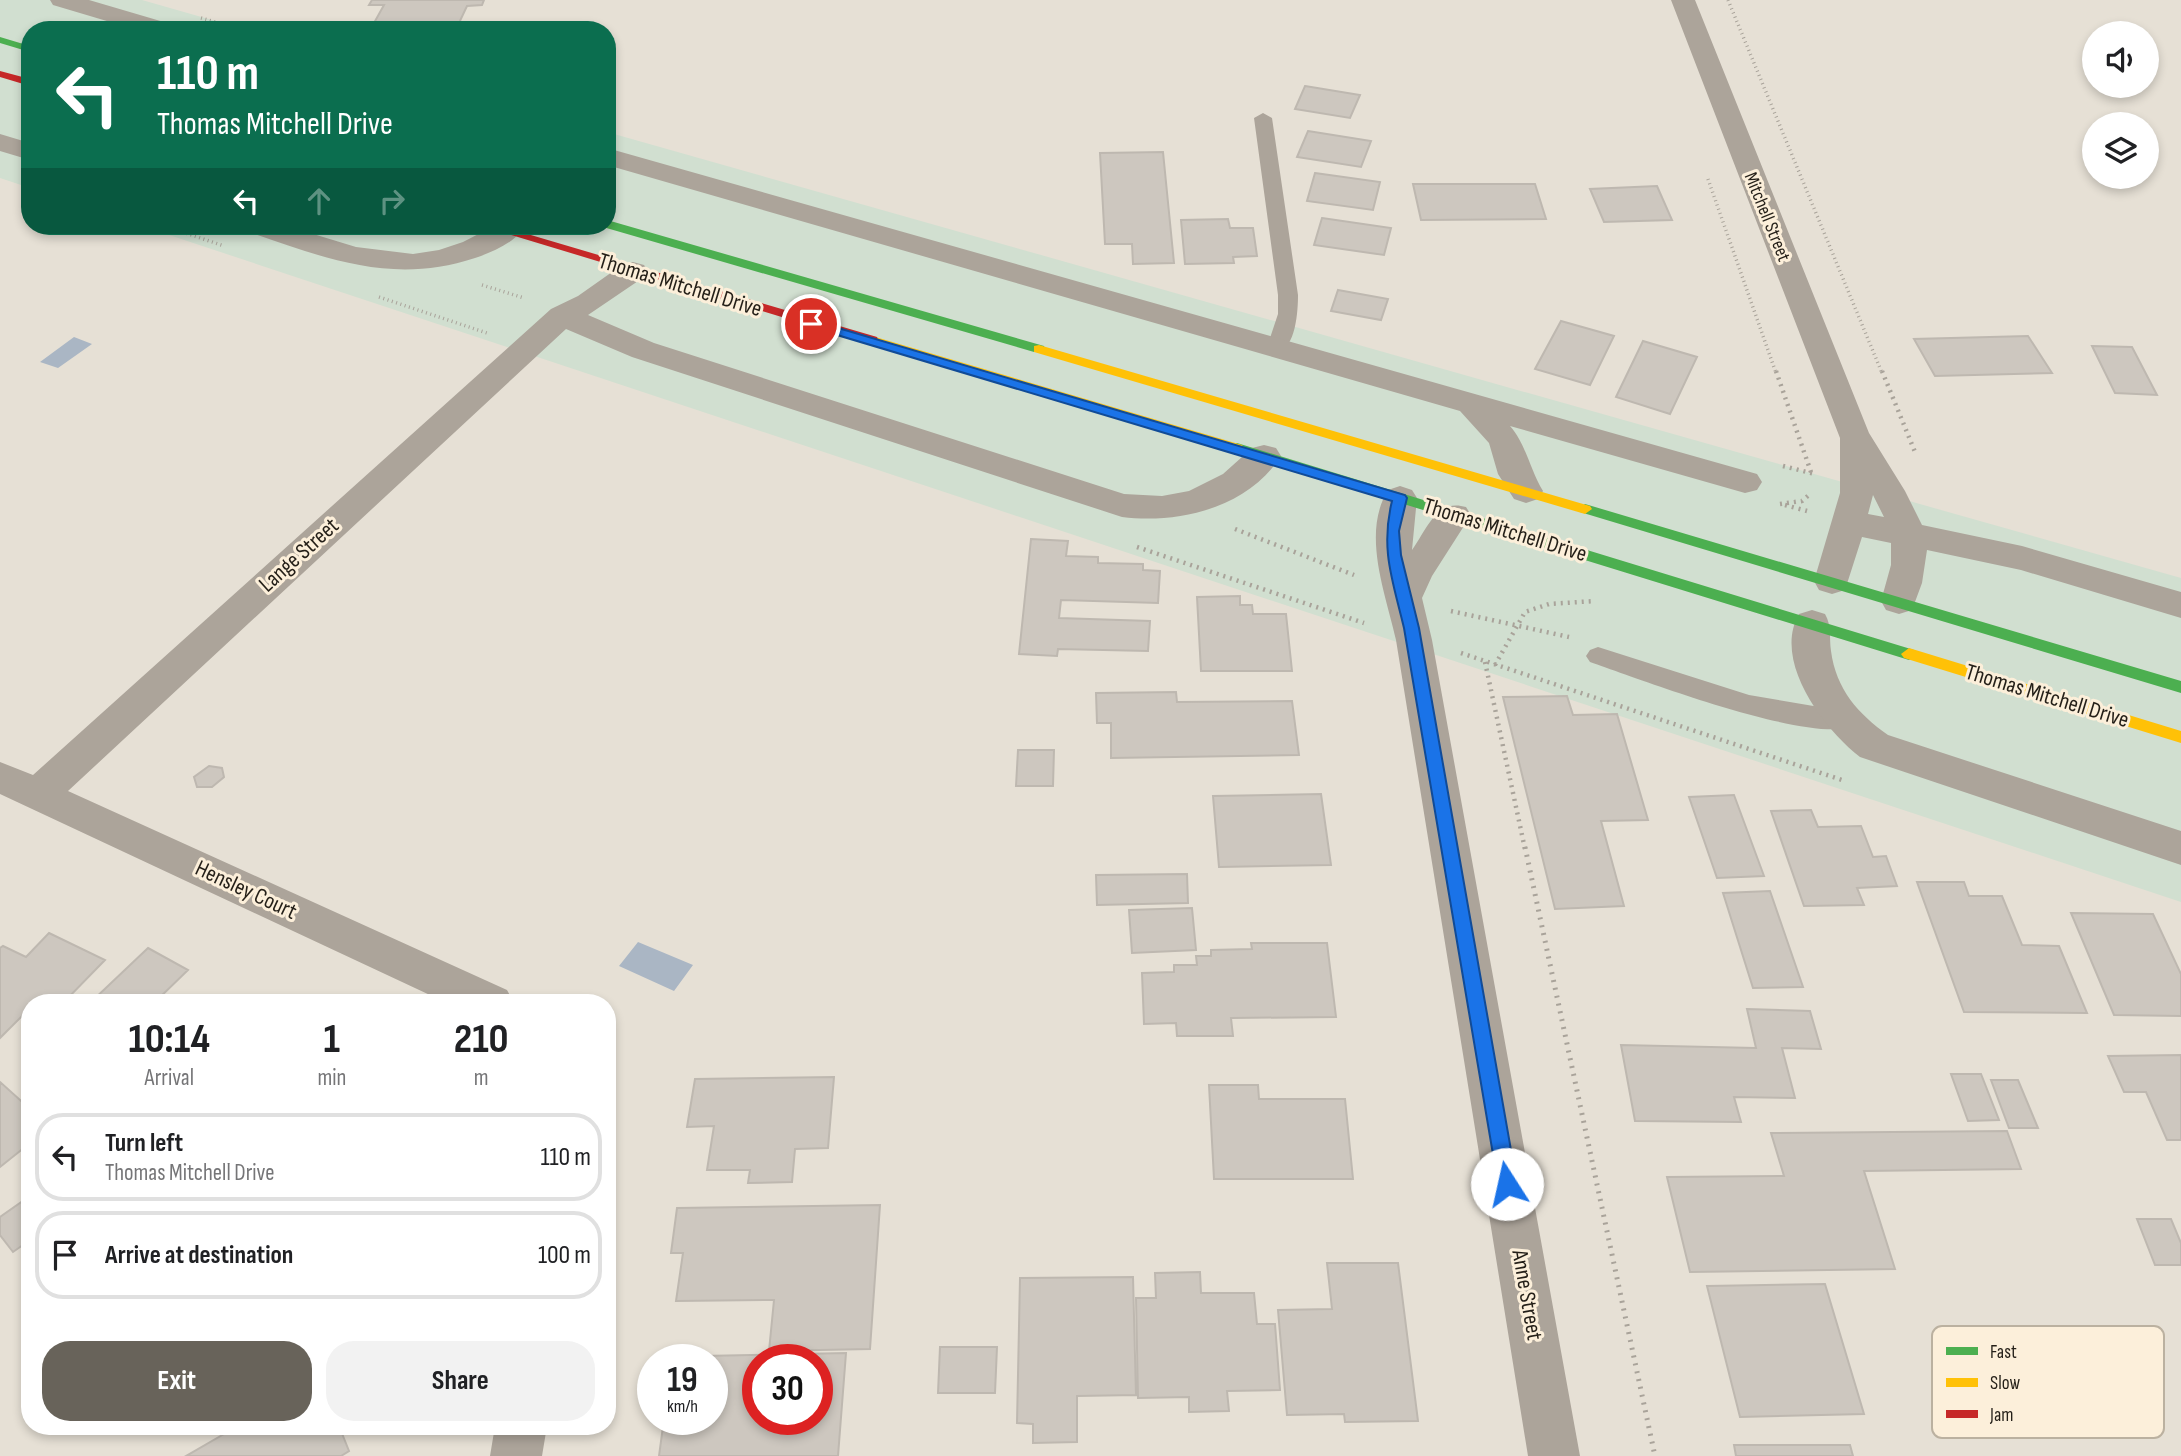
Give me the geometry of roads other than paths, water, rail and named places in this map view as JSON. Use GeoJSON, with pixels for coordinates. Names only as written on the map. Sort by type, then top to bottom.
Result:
{"type":"FeatureCollection","features":[{"type":"Feature","properties":{"kind":"main road"},"geometry":{"type":"LineString","coordinates":[[0,40],[21,46]]}},
{"type":"Feature","properties":{"kind":"main road"},"geometry":{"type":"LineString","coordinates":[[0,74],[21,80]]}},
{"type":"Feature","properties":{"kind":"main road","name":"Thomas Mitchell Drive"},"geometry":{"type":"LineString","coordinates":[[616,228],[1526,491],[1824,607],[2181,737]]}},
{"type":"Feature","properties":{"kind":"main road","name":"Thomas Mitchell Drive"},"geometry":{"type":"LineString","coordinates":[[521,235],[633,271],[1264,456],[1416,488],[1454,516],[1824,607],[1899,601],[2181,687]]}},
{"type":"Feature","properties":{"kind":"main road"},"geometry":{"type":"LineString","coordinates":[[601,261],[647,237]]}},
{"type":"Feature","properties":{"kind":"main road"},"geometry":{"type":"LineString","coordinates":[[633,271],[647,237]]}},
{"type":"Feature","properties":{"kind":"main road"},"geometry":{"type":"LineString","coordinates":[[1264,456],[1289,421]]}},
{"type":"Feature","properties":{"kind":"main road"},"geometry":{"type":"LineString","coordinates":[[1416,488],[1449,468],[1454,516]]}},
{"type":"Feature","properties":{"kind":"main road"},"geometry":{"type":"LineString","coordinates":[[1861,611],[1899,601]]}},
{"type":"Feature","properties":{"kind":"street"},"geometry":{"type":"LineString","coordinates":[[62,0],[134,21]]}},
{"type":"Feature","properties":{"kind":"street","name":"Mitchell Street"},"geometry":{"type":"LineString","coordinates":[[1683,0],[1853,433],[1888,494],[1907,536],[1910,554],[1899,601]]}},
{"type":"Feature","properties":{"kind":"street"},"geometry":{"type":"LineString","coordinates":[[0,142],[21,149]]}},
{"type":"Feature","properties":{"kind":"street"},"geometry":{"type":"LineString","coordinates":[[616,159],[1745,482]]}},
{"type":"Feature","properties":{"kind":"street","name":"Thomas Mitchell Drive"},"geometry":{"type":"LineString","coordinates":[[287,235],[369,261],[408,263],[448,257],[484,244],[493,235]]}},
{"type":"Feature","properties":{"kind":"street"},"geometry":{"type":"LineString","coordinates":[[369,261],[448,285]]}},
{"type":"Feature","properties":{"kind":"street","name":"Lange Street"},"geometry":{"type":"LineString","coordinates":[[562,316],[581,280],[601,261]]}},
{"type":"Feature","properties":{"kind":"street","name":"Lange Street"},"geometry":{"type":"LineString","coordinates":[[37,794],[562,316],[589,303],[633,271]]}},
{"type":"Feature","properties":{"kind":"street"},"geometry":{"type":"LineString","coordinates":[[562,316],[643,350],[1137,508],[1172,507],[1230,486],[1250,472],[1264,456]]}},
{"type":"Feature","properties":{"kind":"street","name":"Thomas Mitchell Drive"},"geometry":{"type":"LineString","coordinates":[[1471,403],[1504,440],[1516,474],[1526,491]]}},
{"type":"Feature","properties":{"kind":"street","name":"Mitchell Street"},"geometry":{"type":"LineString","coordinates":[[1853,433],[1857,488],[1811,658],[1818,681],[1843,720],[1874,746],[1905,758],[2181,848]]}},
{"type":"Feature","properties":{"kind":"street","name":"Anne Street"},"geometry":{"type":"LineString","coordinates":[[1416,488],[1393,523],[1392,542],[1414,640],[1554,1456]]}},
{"type":"Feature","properties":{"kind":"street"},"geometry":{"type":"LineString","coordinates":[[1405,597],[1415,573],[1454,516]]}},
{"type":"Feature","properties":{"kind":"street"},"geometry":{"type":"LineString","coordinates":[[1849,523],[2021,558],[2181,605]]}},
{"type":"Feature","properties":{"kind":"street","name":"Hensley Court"},"geometry":{"type":"LineString","coordinates":[[0,777],[472,994]]}},
{"type":"Feature","properties":{"kind":"street"},"geometry":{"type":"LineString","coordinates":[[516,1456],[520,1435]]}},
{"type":"Feature","properties":{"kind":"lane"},"geometry":{"type":"LineString","coordinates":[[1263,118],[1288,295],[1288,314],[1277,347]]}},
{"type":"Feature","properties":{"kind":"lane"},"geometry":{"type":"LineString","coordinates":[[1598,656],[1755,706],[1811,718],[1843,720]]}},
{"type":"Feature","properties":{"kind":"water"},"geometry":{"type":"Polygon","coordinates":[[[74,337],[92,344],[58,368],[40,362],[74,337]]]}},
{"type":"Feature","properties":{"kind":"water"},"geometry":{"type":"Polygon","coordinates":[[[638,942],[693,965],[674,991],[619,966],[638,942]]]}}]}
